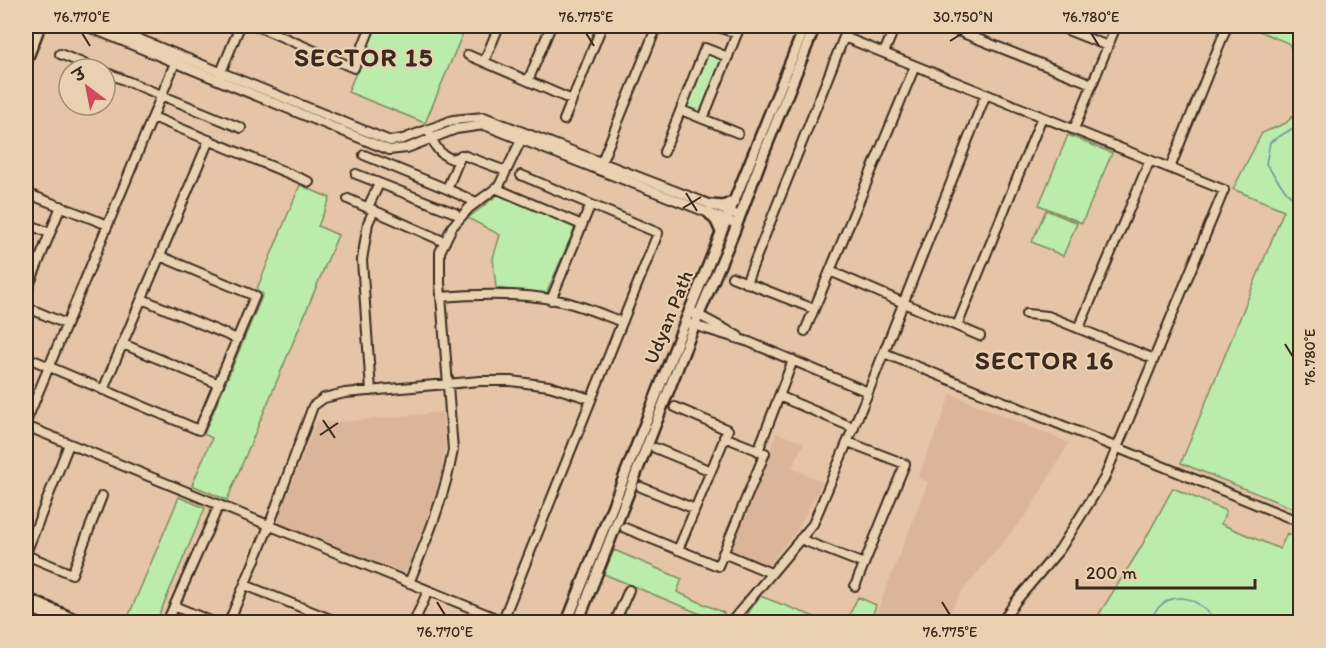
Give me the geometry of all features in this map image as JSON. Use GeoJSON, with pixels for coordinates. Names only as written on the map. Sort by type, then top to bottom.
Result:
{"type":"FeatureCollection","features":[{"type":"Feature","properties":{"kind":"main road"},"geometry":{"type":"LineString","coordinates":[[26,38],[31,26]]}},
{"type":"Feature","properties":{"kind":"main road"},"geometry":{"type":"LineString","coordinates":[[26,62],[40,26]]}},
{"type":"Feature","properties":{"kind":"main road","name":"Udyan Path"},"geometry":{"type":"LineString","coordinates":[[694,312],[721,232],[805,26]]}},
{"type":"Feature","properties":{"kind":"main road","name":"Udyan Path"},"geometry":{"type":"LineString","coordinates":[[567,622],[694,312],[739,220],[815,26]]}},
{"type":"Feature","properties":{"kind":"main road"},"geometry":{"type":"LineString","coordinates":[[721,232],[710,209],[734,201]]}},
{"type":"Feature","properties":{"kind":"main road","name":"Udyan Path"},"geometry":{"type":"LineString","coordinates":[[578,622],[689,324]]}},
{"type":"Feature","properties":{"kind":"main road"},"geometry":{"type":"LineString","coordinates":[[26,598],[81,622]]}},
{"type":"Feature","properties":{"kind":"main road"},"geometry":{"type":"LineString","coordinates":[[26,606],[64,622]]}},
{"type":"Feature","properties":{"kind":"street"},"geometry":{"type":"LineString","coordinates":[[86,26],[390,141],[403,139],[453,120],[484,117],[523,136],[739,220]]}},
{"type":"Feature","properties":{"kind":"street"},"geometry":{"type":"LineString","coordinates":[[107,26],[177,59]]}},
{"type":"Feature","properties":{"kind":"street"},"geometry":{"type":"LineString","coordinates":[[219,76],[240,26]]}},
{"type":"Feature","properties":{"kind":"street"},"geometry":{"type":"LineString","coordinates":[[257,26],[354,68],[371,26]]}},
{"type":"Feature","properties":{"kind":"street"},"geometry":{"type":"LineString","coordinates":[[484,62],[499,26]]}},
{"type":"Feature","properties":{"kind":"street"},"geometry":{"type":"LineString","coordinates":[[528,81],[551,26]]}},
{"type":"Feature","properties":{"kind":"street"},"geometry":{"type":"LineString","coordinates":[[564,120],[602,26]]}},
{"type":"Feature","properties":{"kind":"street"},"geometry":{"type":"LineString","coordinates":[[600,166],[657,26]]}},
{"type":"Feature","properties":{"kind":"street"},"geometry":{"type":"LineString","coordinates":[[716,26],[737,34]]}},
{"type":"Feature","properties":{"kind":"street"},"geometry":{"type":"LineString","coordinates":[[703,119],[740,26]]}},
{"type":"Feature","properties":{"kind":"street"},"geometry":{"type":"LineString","coordinates":[[884,53],[895,26]]}},
{"type":"Feature","properties":{"kind":"street"},"geometry":{"type":"LineString","coordinates":[[945,26],[1092,84]]}},
{"type":"Feature","properties":{"kind":"street"},"geometry":{"type":"LineString","coordinates":[[1057,26],[1108,46]]}},
{"type":"Feature","properties":{"kind":"street"},"geometry":{"type":"LineString","coordinates":[[1074,129],[1116,26]]}},
{"type":"Feature","properties":{"kind":"street"},"geometry":{"type":"LineString","coordinates":[[1170,168],[1227,26]]}},
{"type":"Feature","properties":{"kind":"street"},"geometry":{"type":"LineString","coordinates":[[746,283],[844,37],[1224,190],[1104,479],[1060,549],[1016,601],[1002,622]]}},
{"type":"Feature","properties":{"kind":"street"},"geometry":{"type":"LineString","coordinates":[[664,152],[705,48],[728,57]]}},
{"type":"Feature","properties":{"kind":"street"},"geometry":{"type":"LineString","coordinates":[[60,54],[67,57]]}},
{"type":"Feature","properties":{"kind":"street"},"geometry":{"type":"LineString","coordinates":[[468,55],[572,100]]}},
{"type":"Feature","properties":{"kind":"street"},"geometry":{"type":"LineString","coordinates":[[177,59],[26,424],[69,444],[502,622],[658,233],[521,175]]}},
{"type":"Feature","properties":{"kind":"street"},"geometry":{"type":"LineString","coordinates":[[805,331],[915,66]]}},
{"type":"Feature","properties":{"kind":"street"},"geometry":{"type":"LineString","coordinates":[[219,76],[389,150],[407,148],[456,129],[484,126],[523,136]]}},
{"type":"Feature","properties":{"kind":"street"},"geometry":{"type":"LineString","coordinates":[[117,77],[241,128]]}},
{"type":"Feature","properties":{"kind":"street"},"geometry":{"type":"LineString","coordinates":[[731,622],[813,524],[854,428],[986,94]]}},
{"type":"Feature","properties":{"kind":"street"},"geometry":{"type":"LineString","coordinates":[[681,110],[738,133]]}},
{"type":"Feature","properties":{"kind":"street"},"geometry":{"type":"LineString","coordinates":[[153,117],[309,182]]}},
{"type":"Feature","properties":{"kind":"street"},"geometry":{"type":"LineString","coordinates":[[957,326],[1042,117]]}},
{"type":"Feature","properties":{"kind":"street"},"geometry":{"type":"LineString","coordinates":[[429,130],[440,153],[452,159],[460,155],[506,171]]}},
{"type":"Feature","properties":{"kind":"street"},"geometry":{"type":"LineString","coordinates":[[409,583],[431,530],[448,476],[453,450],[441,297],[440,252],[452,227],[460,218],[476,202],[499,186],[523,136]]}},
{"type":"Feature","properties":{"kind":"street"},"geometry":{"type":"LineString","coordinates":[[104,390],[209,140]]}},
{"type":"Feature","properties":{"kind":"street"},"geometry":{"type":"LineString","coordinates":[[364,155],[476,202]]}},
{"type":"Feature","properties":{"kind":"street"},"geometry":{"type":"LineString","coordinates":[[447,189],[460,155]]}},
{"type":"Feature","properties":{"kind":"street"},"geometry":{"type":"LineString","coordinates":[[1079,328],[1150,160]]}},
{"type":"Feature","properties":{"kind":"street"},"geometry":{"type":"LineString","coordinates":[[356,174],[454,213],[460,218]]}},
{"type":"Feature","properties":{"kind":"street"},"geometry":{"type":"LineString","coordinates":[[371,391],[362,260],[371,208],[379,184]]}},
{"type":"Feature","properties":{"kind":"street"},"geometry":{"type":"LineString","coordinates":[[495,188],[582,225]]}},
{"type":"Feature","properties":{"kind":"street"},"geometry":{"type":"LineString","coordinates":[[26,193],[108,225]]}},
{"type":"Feature","properties":{"kind":"street"},"geometry":{"type":"LineString","coordinates":[[348,199],[445,242]]}},
{"type":"Feature","properties":{"kind":"street"},"geometry":{"type":"LineString","coordinates":[[26,293],[29,273],[61,206]]}},
{"type":"Feature","properties":{"kind":"street"},"geometry":{"type":"LineString","coordinates":[[551,300],[590,206]]}},
{"type":"Feature","properties":{"kind":"street"},"geometry":{"type":"LineString","coordinates":[[26,223],[50,233]]}},
{"type":"Feature","properties":{"kind":"street"},"geometry":{"type":"LineString","coordinates":[[26,357],[199,430],[255,296],[160,256]]}},
{"type":"Feature","properties":{"kind":"street"},"geometry":{"type":"LineString","coordinates":[[830,271],[980,336]]}},
{"type":"Feature","properties":{"kind":"street"},"geometry":{"type":"LineString","coordinates":[[732,277],[814,309]]}},
{"type":"Feature","properties":{"kind":"street"},"geometry":{"type":"LineString","coordinates":[[441,297],[467,295],[551,300],[585,308],[622,322]]}},
{"type":"Feature","properties":{"kind":"street"},"geometry":{"type":"LineString","coordinates":[[142,299],[237,339]]}},
{"type":"Feature","properties":{"kind":"street"},"geometry":{"type":"LineString","coordinates":[[26,307],[66,324]]}},
{"type":"Feature","properties":{"kind":"street"},"geometry":{"type":"LineString","coordinates":[[694,312],[749,342]]}},
{"type":"Feature","properties":{"kind":"street"},"geometry":{"type":"LineString","coordinates":[[1026,314],[1048,316],[1154,359]]}},
{"type":"Feature","properties":{"kind":"street"},"geometry":{"type":"LineString","coordinates":[[689,324],[749,342],[868,392]]}},
{"type":"Feature","properties":{"kind":"street"},"geometry":{"type":"LineString","coordinates":[[123,344],[219,384]]}},
{"type":"Feature","properties":{"kind":"street"},"geometry":{"type":"LineString","coordinates":[[884,353],[1300,522]]}},
{"type":"Feature","properties":{"kind":"street"},"geometry":{"type":"LineString","coordinates":[[758,451],[793,360]]}},
{"type":"Feature","properties":{"kind":"street"},"geometry":{"type":"LineString","coordinates":[[229,622],[269,526],[314,406],[324,398],[345,393],[480,381],[511,381],[549,386],[591,399]]}},
{"type":"Feature","properties":{"kind":"street"},"geometry":{"type":"LineString","coordinates":[[779,396],[854,428]]}},
{"type":"Feature","properties":{"kind":"street"},"geometry":{"type":"LineString","coordinates":[[675,407],[728,430],[678,550]]}},
{"type":"Feature","properties":{"kind":"street"},"geometry":{"type":"LineString","coordinates":[[625,528],[718,566],[765,453],[724,437]]}},
{"type":"Feature","properties":{"kind":"street"},"geometry":{"type":"LineString","coordinates":[[848,442],[905,464],[855,586]]}},
{"type":"Feature","properties":{"kind":"street"},"geometry":{"type":"LineString","coordinates":[[69,444],[26,554],[72,574],[102,496]]}},
{"type":"Feature","properties":{"kind":"street"},"geometry":{"type":"LineString","coordinates":[[655,448],[711,471]]}},
{"type":"Feature","properties":{"kind":"street"},"geometry":{"type":"LineString","coordinates":[[641,487],[695,509]]}},
{"type":"Feature","properties":{"kind":"street"},"geometry":{"type":"LineString","coordinates":[[167,622],[219,505]]}},
{"type":"Feature","properties":{"kind":"street"},"geometry":{"type":"LineString","coordinates":[[800,539],[864,564]]}},
{"type":"Feature","properties":{"kind":"street"},"geometry":{"type":"LineString","coordinates":[[723,553],[771,573]]}},
{"type":"Feature","properties":{"kind":"street"},"geometry":{"type":"LineString","coordinates":[[245,585],[338,622]]}},
{"type":"Feature","properties":{"kind":"street"},"geometry":{"type":"LineString","coordinates":[[629,590],[616,620],[630,622]]}},
{"type":"Feature","properties":{"kind":"street"},"geometry":{"type":"LineString","coordinates":[[414,622],[428,591]]}},
{"type":"Feature","properties":{"kind":"street"},"geometry":{"type":"LineString","coordinates":[[174,606],[213,622]]}},
{"type":"Feature","properties":{"kind":"shaded area"},"geometry":{"type":"Polygon","coordinates":[[[951,394],[1069,443],[1029,511],[963,590],[943,622],[873,622],[928,482],[918,478],[951,394]]]}},
{"type":"Feature","properties":{"kind":"shaded area"},"geometry":{"type":"Polygon","coordinates":[[[443,412],[445,448],[441,478],[405,574],[277,522],[316,422],[341,422],[443,412]]]}},
{"type":"Feature","properties":{"kind":"shaded area"},"geometry":{"type":"Polygon","coordinates":[[[777,433],[804,443],[792,468],[823,482],[798,529],[767,567],[728,551],[777,433]]]}},
{"type":"Feature","properties":{"kind":"green space"},"geometry":{"type":"Polygon","coordinates":[[[375,26],[466,26],[425,123],[348,92],[375,26]]]}},
{"type":"Feature","properties":{"kind":"green space"},"geometry":{"type":"Polygon","coordinates":[[[1247,26],[1300,26],[1300,61],[1288,43],[1247,26]]]}},
{"type":"Feature","properties":{"kind":"green space"},"geometry":{"type":"Polygon","coordinates":[[[706,52],[723,58],[701,114],[684,107],[706,52]]]}},
{"type":"Feature","properties":{"kind":"green space"},"geometry":{"type":"Polygon","coordinates":[[[1300,109],[1300,511],[1181,463],[1284,210],[1233,189],[1262,133],[1286,123],[1300,109]]]}},
{"type":"Feature","properties":{"kind":"green space"},"geometry":{"type":"Polygon","coordinates":[[[1068,135],[1112,153],[1082,223],[1039,205],[1068,135]]]}},
{"type":"Feature","properties":{"kind":"green space"},"geometry":{"type":"Polygon","coordinates":[[[300,185],[330,198],[318,226],[338,235],[227,500],[192,485],[212,438],[204,434],[263,294],[256,291],[300,185]]]}},
{"type":"Feature","properties":{"kind":"green space"},"geometry":{"type":"Polygon","coordinates":[[[499,194],[575,228],[546,294],[496,288],[493,258],[500,235],[468,218],[499,194]]]}},
{"type":"Feature","properties":{"kind":"green space"},"geometry":{"type":"Polygon","coordinates":[[[1046,210],[1077,223],[1063,256],[1032,242],[1046,210]]]}},
{"type":"Feature","properties":{"kind":"green space"},"geometry":{"type":"Polygon","coordinates":[[[1173,488],[1226,511],[1221,524],[1280,549],[1287,533],[1300,539],[1300,622],[1094,622],[1140,549],[1173,488]]]}},
{"type":"Feature","properties":{"kind":"green space"},"geometry":{"type":"Polygon","coordinates":[[[179,497],[205,508],[156,622],[126,622],[179,497]]]}},
{"type":"Feature","properties":{"kind":"green space"},"geometry":{"type":"Polygon","coordinates":[[[614,550],[682,579],[677,592],[724,613],[720,622],[604,574],[614,550]]]}},
{"type":"Feature","properties":{"kind":"green space"},"geometry":{"type":"Polygon","coordinates":[[[760,596],[828,622],[742,622],[760,596]]]}},
{"type":"Feature","properties":{"kind":"green space"},"geometry":{"type":"Polygon","coordinates":[[[858,597],[876,605],[870,622],[846,622],[858,597]]]}},
{"type":"Feature","properties":{"kind":"waterway"},"geometry":{"type":"LineString","coordinates":[[1291,26],[1293,34],[1300,41]]}},
{"type":"Feature","properties":{"kind":"waterway"},"geometry":{"type":"LineString","coordinates":[[1300,124],[1270,142],[1266,164],[1300,207]]}},
{"type":"Feature","properties":{"kind":"waterway"},"geometry":{"type":"LineString","coordinates":[[1149,622],[1164,603],[1181,598],[1199,605],[1216,622]]}},
{"type":"Feature","properties":{"kind":"district","name":"SECTOR 15"},"geometry":{"type":"Point","coordinates":[364,57]}},
{"type":"Feature","properties":{"kind":"district","name":"SECTOR 16"},"geometry":{"type":"Point","coordinates":[1045,360]}}]}
